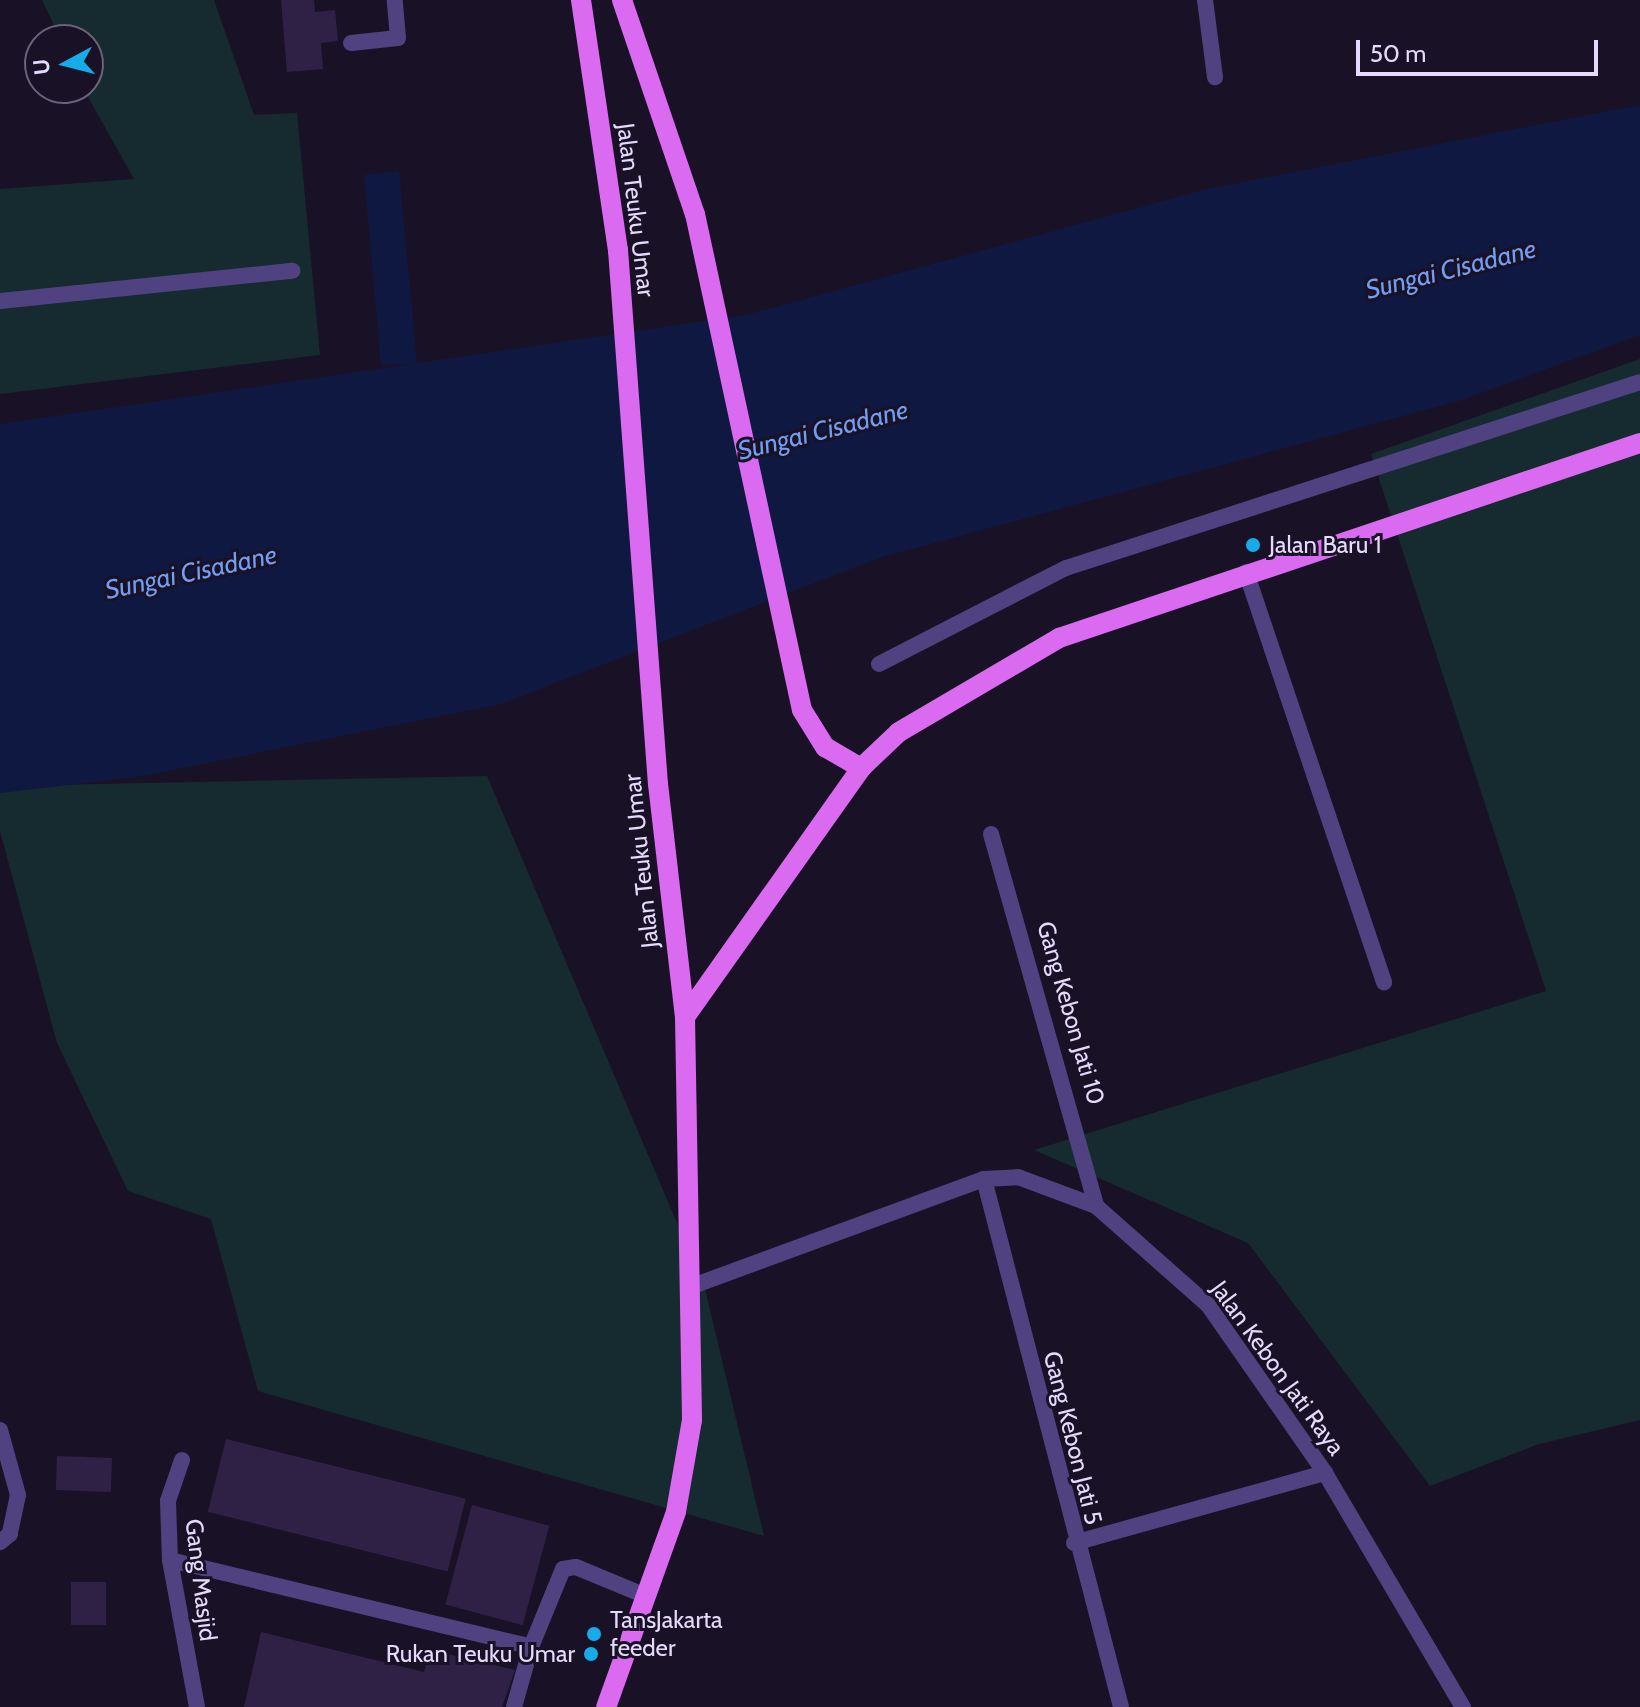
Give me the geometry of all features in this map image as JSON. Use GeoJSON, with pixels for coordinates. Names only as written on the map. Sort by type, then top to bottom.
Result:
{"type":"FeatureCollection","features":[{"type":"Feature","properties":{"kind":"main road","name":"Jalan Teuku Umar"},"geometry":{"type":"LineString","coordinates":[[581,0],[618,250],[658,784],[685,1017],[692,1420],[676,1512],[606,1707]]}},
{"type":"Feature","properties":{"kind":"main road","name":"Jalan Teuku Umar"},"geometry":{"type":"LineString","coordinates":[[622,0],[695,214],[809,729],[825,747],[861,768]]}},
{"type":"Feature","properties":{"kind":"main road"},"geometry":{"type":"LineString","coordinates":[[685,1017],[861,768],[899,732],[1059,638],[1246,572],[1640,443]]}},
{"type":"Feature","properties":{"kind":"street"},"geometry":{"type":"LineString","coordinates":[[351,43],[398,38],[395,0]]}},
{"type":"Feature","properties":{"kind":"street"},"geometry":{"type":"LineString","coordinates":[[1205,0],[1215,77]]}},
{"type":"Feature","properties":{"kind":"street"},"geometry":{"type":"LineString","coordinates":[[0,301],[292,271]]}},
{"type":"Feature","properties":{"kind":"street"},"geometry":{"type":"LineString","coordinates":[[879,664],[1066,568],[1640,382]]}},
{"type":"Feature","properties":{"kind":"street"},"geometry":{"type":"LineString","coordinates":[[1246,572],[1384,982]]}},
{"type":"Feature","properties":{"kind":"street","name":"Gang Kebon Jati 10"},"geometry":{"type":"LineString","coordinates":[[991,834],[1096,1206]]}},
{"type":"Feature","properties":{"kind":"street","name":"Jalan Kebon Jati Raya"},"geometry":{"type":"LineString","coordinates":[[690,1287],[984,1179],[1018,1177],[1096,1206],[1208,1305],[1325,1473],[1463,1707]]}},
{"type":"Feature","properties":{"kind":"street","name":"Gang Kebon Jati 5"},"geometry":{"type":"LineString","coordinates":[[984,1179],[1074,1543],[1121,1707]]}},
{"type":"Feature","properties":{"kind":"street"},"geometry":{"type":"LineString","coordinates":[[0,1430],[18,1495],[10,1534],[0,1542]]}},
{"type":"Feature","properties":{"kind":"street","name":"Gang Masjid"},"geometry":{"type":"LineString","coordinates":[[182,1460],[168,1501],[170,1560],[197,1707]]}},
{"type":"Feature","properties":{"kind":"street"},"geometry":{"type":"LineString","coordinates":[[1074,1543],[1325,1473]]}},
{"type":"Feature","properties":{"kind":"street"},"geometry":{"type":"LineString","coordinates":[[170,1560],[531,1647]]}},
{"type":"Feature","properties":{"kind":"street"},"geometry":{"type":"LineString","coordinates":[[514,1707],[531,1647],[563,1569],[576,1567],[646,1596]]}},
{"type":"Feature","properties":{"kind":"green space"},"geometry":{"type":"Polygon","coordinates":[[[42,0],[214,0],[254,115],[297,113],[320,355],[0,394],[0,189],[134,179],[92,104],[104,104],[104,24],[53,24],[42,0]]]}},
{"type":"Feature","properties":{"kind":"green space"},"geometry":{"type":"Polygon","coordinates":[[[1640,359],[1640,1420],[1539,1444],[1430,1486],[1248,1243],[1034,1150],[1546,991],[1371,454],[1640,359]]]}},
{"type":"Feature","properties":{"kind":"green space"},"geometry":{"type":"Polygon","coordinates":[[[487,776],[705,1289],[764,1536],[258,1391],[211,1219],[128,1191],[57,1043],[0,831],[0,786],[487,776]]]}},
{"type":"Feature","properties":{"kind":"water","name":"Sungai Cisadane"},"geometry":{"type":"Polygon","coordinates":[[[1640,105],[1640,335],[1462,400],[879,558],[501,704],[137,777],[0,793],[0,424],[413,364],[381,365],[364,175],[399,171],[417,363],[746,315],[1207,189],[1640,105]]]}},
{"type":"Feature","properties":{"kind":"building"},"geometry":{"type":"Polygon","coordinates":[[[281,0],[314,0],[315,12],[335,10],[338,41],[321,43],[323,69],[287,72],[281,0]]]}},
{"type":"Feature","properties":{"kind":"building"},"geometry":{"type":"Polygon","coordinates":[[[226,1439],[466,1499],[448,1572],[208,1512],[226,1439]]]}},
{"type":"Feature","properties":{"kind":"building"},"geometry":{"type":"Polygon","coordinates":[[[57,1456],[112,1458],[111,1492],[56,1490],[57,1456]]]}},
{"type":"Feature","properties":{"kind":"building"},"geometry":{"type":"Polygon","coordinates":[[[472,1505],[549,1526],[523,1625],[445,1604],[472,1505]]]}},
{"type":"Feature","properties":{"kind":"building"},"geometry":{"type":"Polygon","coordinates":[[[71,1582],[106,1582],[106,1625],[71,1625],[71,1582]]]}},
{"type":"Feature","properties":{"kind":"building"},"geometry":{"type":"Polygon","coordinates":[[[261,1632],[424,1672],[430,1650],[515,1670],[502,1707],[244,1707],[261,1632]]]}},
{"type":"Feature","properties":{"kind":"place","name":"Jalan Baru 1"},"geometry":{"type":"Point","coordinates":[1253,545]}},
{"type":"Feature","properties":{"kind":"place","name":"TansJakarta feeder"},"geometry":{"type":"Point","coordinates":[594,1634]}},
{"type":"Feature","properties":{"kind":"place","name":"Rukan Teuku Umar"},"geometry":{"type":"Point","coordinates":[591,1654]}}]}
